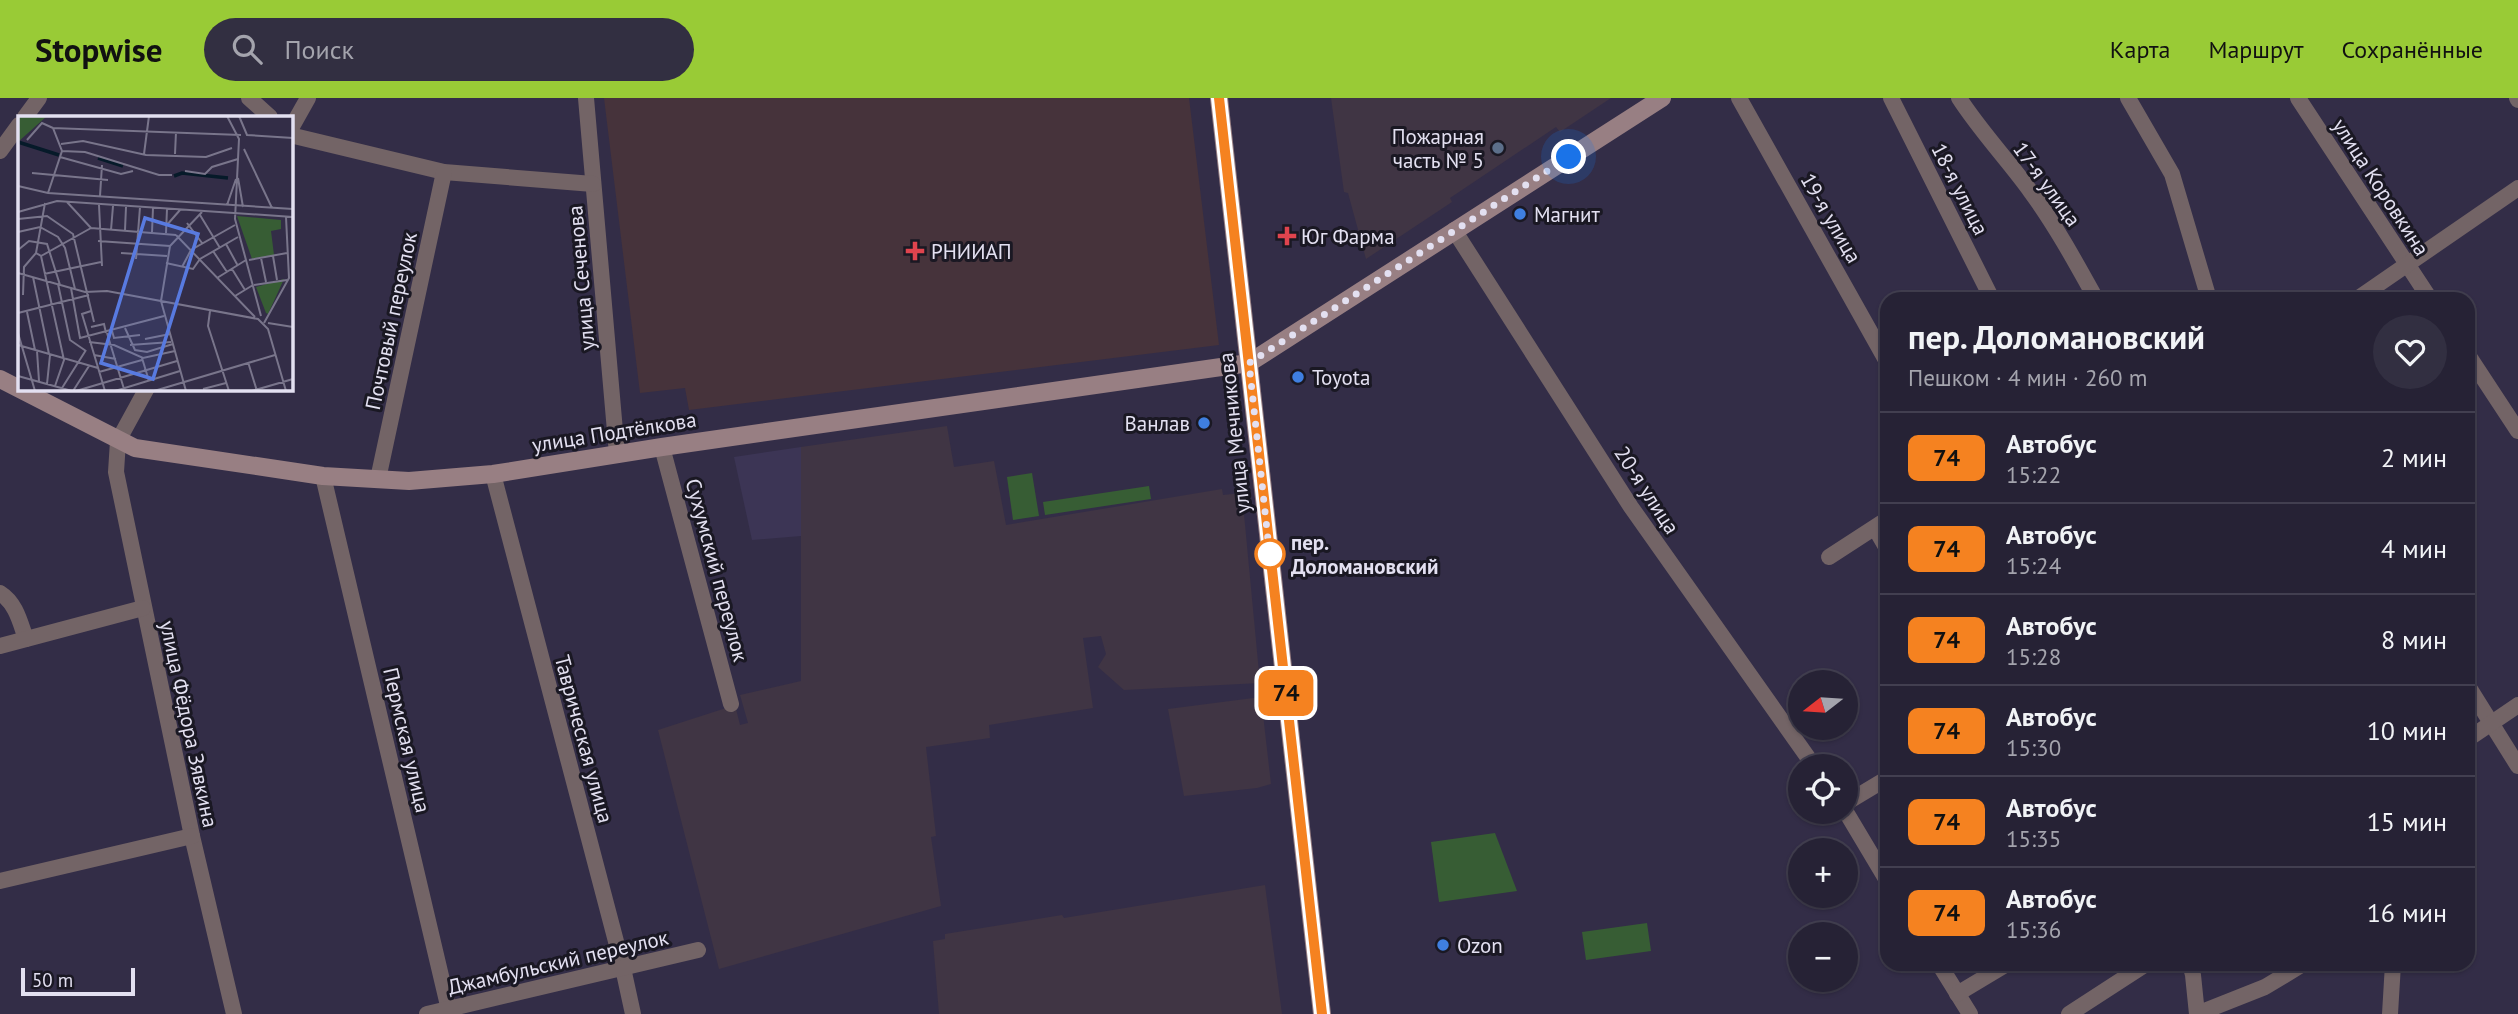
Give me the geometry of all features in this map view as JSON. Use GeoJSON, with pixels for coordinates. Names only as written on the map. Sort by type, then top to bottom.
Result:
{"type":"FeatureCollection","features":[{"type":"Feature","properties":{"kind":"street"},"geometry":{"type":"LineString","coordinates":[[26,116],[39,98]]}},
{"type":"Feature","properties":{"kind":"street"},"geometry":{"type":"LineString","coordinates":[[249,98],[269,116]]}},
{"type":"Feature","properties":{"kind":"street"},"geometry":{"type":"LineString","coordinates":[[292,128],[308,98]]}},
{"type":"Feature","properties":{"kind":"street","name":"улица Сеченова"},"geometry":{"type":"LineString","coordinates":[[586,98],[617,454]]}},
{"type":"Feature","properties":{"kind":"street","name":"улица Мечникова"},"geometry":{"type":"LineString","coordinates":[[1219,98],[1322,1014]]}},
{"type":"Feature","properties":{"kind":"street"},"geometry":{"type":"LineString","coordinates":[[1249,363],[1662,98]]}},
{"type":"Feature","properties":{"kind":"street","name":"19-я улица"},"geometry":{"type":"LineString","coordinates":[[1739,98],[1880,349]]}},
{"type":"Feature","properties":{"kind":"street","name":"18-я улица"},"geometry":{"type":"LineString","coordinates":[[1891,98],[1988,292]]}},
{"type":"Feature","properties":{"kind":"street","name":"17-я улица"},"geometry":{"type":"LineString","coordinates":[[1959,98],[1979,130],[2031,192],[2071,253],[2092,292]]}},
{"type":"Feature","properties":{"kind":"street"},"geometry":{"type":"LineString","coordinates":[[2128,98],[2172,174],[2207,292]]}},
{"type":"Feature","properties":{"kind":"street","name":"улица Коровкина"},"geometry":{"type":"LineString","coordinates":[[2298,98],[2425,292]]}},
{"type":"Feature","properties":{"kind":"street"},"geometry":{"type":"LineString","coordinates":[[0,151],[18,126]]}},
{"type":"Feature","properties":{"kind":"street"},"geometry":{"type":"LineString","coordinates":[[292,133],[444,172],[593,184]]}},
{"type":"Feature","properties":{"kind":"street","name":"Почтовый переулок"},"geometry":{"type":"LineString","coordinates":[[378,480],[444,172]]}},
{"type":"Feature","properties":{"kind":"street"},"geometry":{"type":"LineString","coordinates":[[2367,292],[2518,188]]}},
{"type":"Feature","properties":{"kind":"street","name":"20-я улица"},"geometry":{"type":"LineString","coordinates":[[1454,230],[1631,508],[1805,754]]}},
{"type":"Feature","properties":{"kind":"street","name":"улица Подтёлкова"},"geometry":{"type":"LineString","coordinates":[[21,390],[135,448],[323,476],[409,481],[493,474],[662,447],[1249,363]]}},
{"type":"Feature","properties":{"kind":"street"},"geometry":{"type":"LineString","coordinates":[[2475,366],[2518,430]]}},
{"type":"Feature","properties":{"kind":"street","name":"улица Подтёлкова"},"geometry":{"type":"LineString","coordinates":[[0,379],[18,388]]}},
{"type":"Feature","properties":{"kind":"street"},"geometry":{"type":"LineString","coordinates":[[118,441],[146,390]]}},
{"type":"Feature","properties":{"kind":"street","name":"улица Фёдора Зявкина"},"geometry":{"type":"LineString","coordinates":[[118,441],[116,472],[142,608],[234,1014]]}},
{"type":"Feature","properties":{"kind":"street","name":"Сухумский переулок"},"geometry":{"type":"LineString","coordinates":[[662,447],[731,704]]}},
{"type":"Feature","properties":{"kind":"street","name":"Таврическая улица"},"geometry":{"type":"LineString","coordinates":[[493,474],[633,1014]]}},
{"type":"Feature","properties":{"kind":"street","name":"Пермская улица"},"geometry":{"type":"LineString","coordinates":[[323,476],[449,1012]]}},
{"type":"Feature","properties":{"kind":"street"},"geometry":{"type":"LineString","coordinates":[[1829,557],[1880,525]]}},
{"type":"Feature","properties":{"kind":"street"},"geometry":{"type":"LineString","coordinates":[[0,593],[8,598],[17,612],[26,639]]}},
{"type":"Feature","properties":{"kind":"street"},"geometry":{"type":"LineString","coordinates":[[0,646],[142,608]]}},
{"type":"Feature","properties":{"kind":"street"},"geometry":{"type":"LineString","coordinates":[[2475,697],[2518,766]]}},
{"type":"Feature","properties":{"kind":"street"},"geometry":{"type":"LineString","coordinates":[[2475,734],[2518,705]]}},
{"type":"Feature","properties":{"kind":"street"},"geometry":{"type":"LineString","coordinates":[[1858,796],[1880,783]]}},
{"type":"Feature","properties":{"kind":"street"},"geometry":{"type":"LineString","coordinates":[[1853,824],[1880,869]]}},
{"type":"Feature","properties":{"kind":"street"},"geometry":{"type":"LineString","coordinates":[[0,881],[192,836]]}},
{"type":"Feature","properties":{"kind":"street","name":"Джамбульский переулок"},"geometry":{"type":"LineString","coordinates":[[427,1014],[449,1012],[698,950]]}},
{"type":"Feature","properties":{"kind":"street"},"geometry":{"type":"LineString","coordinates":[[1943,971],[1970,1014]]}},
{"type":"Feature","properties":{"kind":"street"},"geometry":{"type":"LineString","coordinates":[[1957,994],[1995,971]]}},
{"type":"Feature","properties":{"kind":"street"},"geometry":{"type":"LineString","coordinates":[[2069,1014],[2135,971]]}},
{"type":"Feature","properties":{"kind":"street"},"geometry":{"type":"LineString","coordinates":[[2192,971],[2197,1014],[2265,987],[2291,971]]}},
{"type":"Feature","properties":{"kind":"street"},"geometry":{"type":"LineString","coordinates":[[2390,1014],[2393,971]]}},
{"type":"Feature","properties":{"kind":"shaded area","name":"РНИИАП"},"geometry":{"type":"Polygon","coordinates":[[[604,98],[1189,98],[1219,345],[689,410],[685,388],[640,393],[604,98]]]}},
{"type":"Feature","properties":{"kind":"shaded area"},"geometry":{"type":"Polygon","coordinates":[[[1331,98],[1611,98],[1560,132],[1556,127],[1450,198],[1452,202],[1366,259],[1348,193],[1344,192],[1331,98]]]}},
{"type":"Feature","properties":{"kind":"shaded area"},"geometry":{"type":"Polygon","coordinates":[[[947,426],[954,467],[994,461],[1006,525],[1222,489],[1223,495],[1242,493],[1260,683],[1124,690],[1098,667],[1106,654],[1101,636],[1083,638],[1093,708],[989,725],[990,738],[926,747],[936,836],[931,837],[941,906],[719,969],[658,730],[723,709],[736,709],[740,725],[748,723],[740,695],[801,681],[801,447],[947,426]]]}},
{"type":"Feature","properties":{"kind":"shaded area"},"geometry":{"type":"Polygon","coordinates":[[[801,447],[801,536],[752,540],[734,457],[801,447]]]}},
{"type":"Feature","properties":{"kind":"shaded area"},"geometry":{"type":"Polygon","coordinates":[[[1261,697],[1271,784],[1184,796],[1168,709],[1261,697]]]}},
{"type":"Feature","properties":{"kind":"shaded area"},"geometry":{"type":"Polygon","coordinates":[[[1265,885],[1282,1014],[939,1014],[933,941],[945,939],[945,934],[1062,915],[1064,918],[1265,885]]]}},
{"type":"Feature","properties":{"kind":"green space"},"geometry":{"type":"Polygon","coordinates":[[[1032,473],[1039,516],[1013,520],[1007,477],[1032,473]]]}},
{"type":"Feature","properties":{"kind":"green space"},"geometry":{"type":"Polygon","coordinates":[[[1149,486],[1151,499],[1045,515],[1043,502],[1149,486]]]}},
{"type":"Feature","properties":{"kind":"green space"},"geometry":{"type":"Polygon","coordinates":[[[1495,833],[1517,891],[1439,902],[1431,842],[1495,833]]]}},
{"type":"Feature","properties":{"kind":"green space"},"geometry":{"type":"Polygon","coordinates":[[[1647,923],[1651,951],[1586,960],[1582,932],[1647,923]]]}},
{"type":"Feature","properties":{"kind":"bus line","name":"74"},"geometry":{"type":"LineString","coordinates":[[1219,98],[1322,1014]]}},
{"type":"Feature","properties":{"kind":"place","name":"Пожарная часть № 5"},"geometry":{"type":"Point","coordinates":[1498,148]}},
{"type":"Feature","properties":{"kind":"place","name":"Магнит"},"geometry":{"type":"Point","coordinates":[1520,214]}},
{"type":"Feature","properties":{"kind":"place","name":"Юг Фарма"},"geometry":{"type":"Point","coordinates":[1287,236]}},
{"type":"Feature","properties":{"kind":"place","name":"РНИИАП"},"geometry":{"type":"Point","coordinates":[915,251]}},
{"type":"Feature","properties":{"kind":"place","name":"Toyota"},"geometry":{"type":"Point","coordinates":[1298,377]}},
{"type":"Feature","properties":{"kind":"place","name":"Ванлав"},"geometry":{"type":"Point","coordinates":[1204,423]}},
{"type":"Feature","properties":{"kind":"place","name":"пер. Доломановский"},"geometry":{"type":"Point","coordinates":[1270,554]}},
{"type":"Feature","properties":{"kind":"place","name":"Ozon"},"geometry":{"type":"Point","coordinates":[1443,945]}},
{"type":"Feature","properties":{"kind":"route"},"geometry":{"type":"LineString","coordinates":[[1270,554],[1270,558],[1249,363],[1569,157]]}}]}
